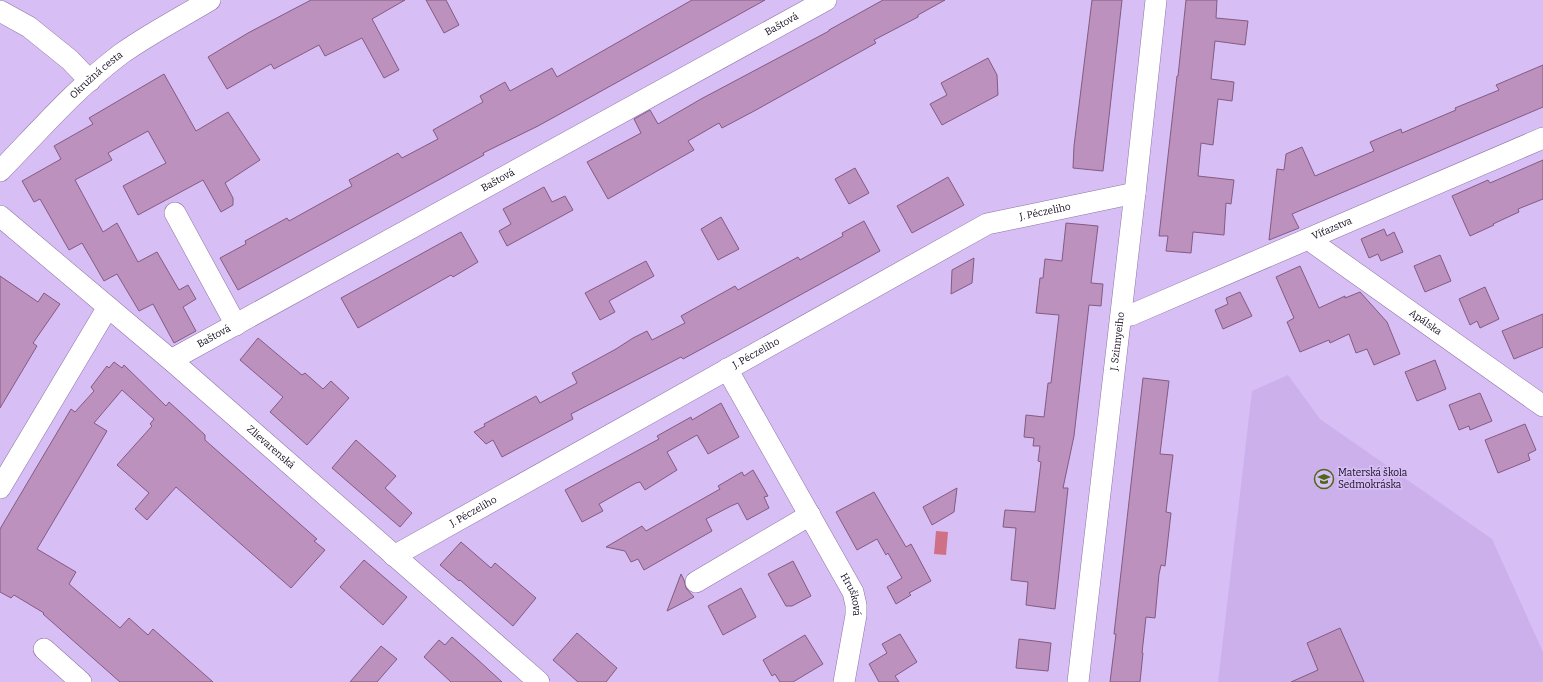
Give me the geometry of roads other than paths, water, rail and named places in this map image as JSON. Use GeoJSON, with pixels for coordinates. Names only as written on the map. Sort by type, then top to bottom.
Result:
{"type":"FeatureCollection","features":[{"type":"Feature","properties":{"kind":"street","name":"Okružná cesta"},"geometry":{"type":"LineString","coordinates":[[0,171],[90,81],[121,55],[210,0]]}},
{"type":"Feature","properties":{"kind":"street","name":"Baštová"},"geometry":{"type":"LineString","coordinates":[[171,360],[826,0]]}},
{"type":"Feature","properties":{"kind":"street","name":"J. Szinnyeiho"},"geometry":{"type":"LineString","coordinates":[[1078,682],[1121,317],[1156,0]]}},
{"type":"Feature","properties":{"kind":"street"},"geometry":{"type":"LineString","coordinates":[[0,11],[29,27],[70,60],[90,81]]}},
{"type":"Feature","properties":{"kind":"street","name":"Víťazstva"},"geometry":{"type":"LineString","coordinates":[[1121,317],[1131,315],[1543,138]]}},
{"type":"Feature","properties":{"kind":"street","name":"J. Péczeliho"},"geometry":{"type":"LineString","coordinates":[[394,556],[987,224],[1135,193]]}},
{"type":"Feature","properties":{"kind":"street"},"geometry":{"type":"LineString","coordinates":[[175,213],[236,325]]}},
{"type":"Feature","properties":{"kind":"street","name":"Zlievarenská"},"geometry":{"type":"LineString","coordinates":[[0,216],[171,360],[539,682]]}},
{"type":"Feature","properties":{"kind":"street","name":"Apálska"},"geometry":{"type":"LineString","coordinates":[[1308,239],[1543,406]]}},
{"type":"Feature","properties":{"kind":"street"},"geometry":{"type":"LineString","coordinates":[[0,488],[108,307]]}},
{"type":"Feature","properties":{"kind":"street","name":"Hrušková"},"geometry":{"type":"LineString","coordinates":[[727,369],[853,592],[856,605],[856,615],[844,682]]}},
{"type":"Feature","properties":{"kind":"street"},"geometry":{"type":"LineString","coordinates":[[696,582],[810,515]]}},
{"type":"Feature","properties":{"kind":"street"},"geometry":{"type":"LineString","coordinates":[[44,649],[81,682]]}},
{"type":"Feature","properties":{"kind":"place","name":"Materská škola Sedmokráska"},"geometry":{"type":"Point","coordinates":[1324,479]}}]}
